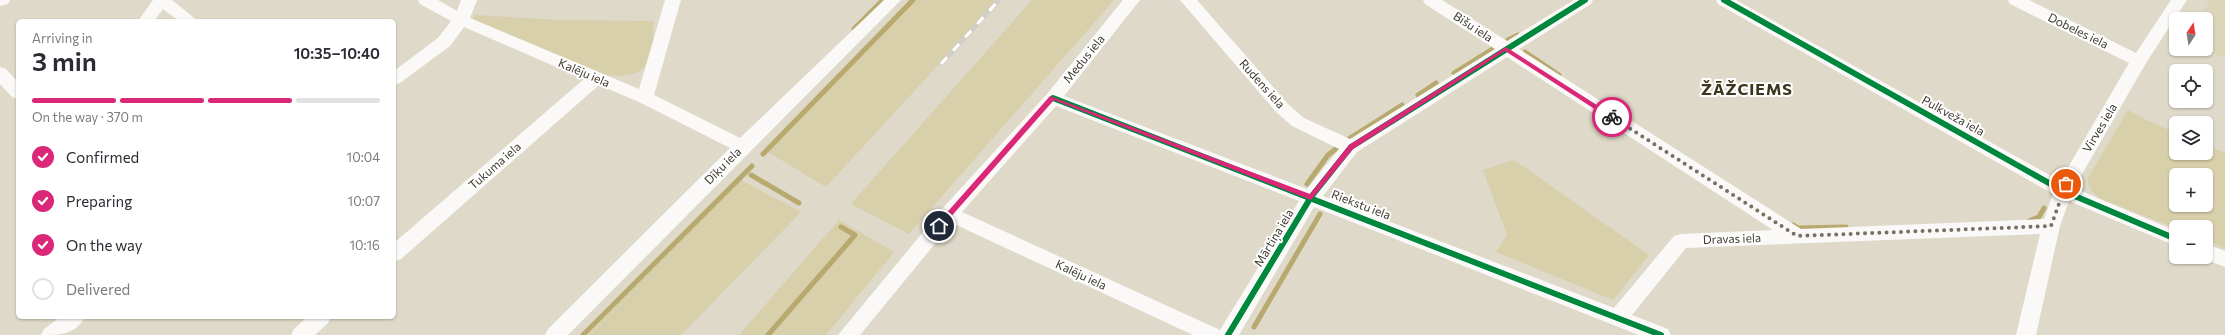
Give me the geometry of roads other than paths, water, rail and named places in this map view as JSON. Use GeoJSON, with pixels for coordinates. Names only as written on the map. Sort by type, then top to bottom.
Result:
{"type":"FeatureCollection","features":[{"type":"Feature","properties":{"kind":"street"},"geometry":{"type":"LineString","coordinates":[[147,19],[161,0],[187,19]]}},
{"type":"Feature","properties":{"kind":"street","name":"Kalēju iela"},"geometry":{"type":"LineString","coordinates":[[426,0],[461,20],[646,98],[742,146]]}},
{"type":"Feature","properties":{"kind":"street"},"geometry":{"type":"LineString","coordinates":[[396,78],[444,42],[461,20],[470,0]]}},
{"type":"Feature","properties":{"kind":"street"},"geometry":{"type":"LineString","coordinates":[[646,98],[673,0]]}},
{"type":"Feature","properties":{"kind":"street","name":"Dīķu iela"},"geometry":{"type":"LineString","coordinates":[[555,335],[742,146],[893,0]]}},
{"type":"Feature","properties":{"kind":"street","name":"Medus iela"},"geometry":{"type":"LineString","coordinates":[[848,335],[949,214],[1053,98],[1132,0]]}},
{"type":"Feature","properties":{"kind":"street","name":"Rudens iela"},"geometry":{"type":"LineString","coordinates":[[1188,0],[1282,108],[1298,122],[1351,147]]}},
{"type":"Feature","properties":{"kind":"street","name":"Bišu iela"},"geometry":{"type":"LineString","coordinates":[[1431,0],[1797,236]]}},
{"type":"Feature","properties":{"kind":"street","name":"Mārtiņa iela"},"geometry":{"type":"LineString","coordinates":[[1228,335],[1311,197],[1351,147],[1585,0]]}},
{"type":"Feature","properties":{"kind":"street","name":"Pulkveža iela"},"geometry":{"type":"LineString","coordinates":[[1724,0],[2063,191],[2169,237]]}},
{"type":"Feature","properties":{"kind":"street","name":"Dobeles iela"},"geometry":{"type":"LineString","coordinates":[[2016,0],[2140,61]]}},
{"type":"Feature","properties":{"kind":"street","name":"Virves iela"},"geometry":{"type":"LineString","coordinates":[[2026,335],[2051,226],[2063,191],[2140,61],[2179,0]]}},
{"type":"Feature","properties":{"kind":"street"},"geometry":{"type":"LineString","coordinates":[[0,73],[16,91]]}},
{"type":"Feature","properties":{"kind":"street","name":"Tukuma iela"},"geometry":{"type":"LineString","coordinates":[[396,252],[596,78]]}},
{"type":"Feature","properties":{"kind":"street","name":"Riekstu iela"},"geometry":{"type":"LineString","coordinates":[[1053,98],[1311,197],[1661,335]]}},
{"type":"Feature","properties":{"kind":"street","name":"Kalēju iela"},"geometry":{"type":"LineString","coordinates":[[949,214],[1213,335]]}},
{"type":"Feature","properties":{"kind":"street","name":"Dravas iela"},"geometry":{"type":"LineString","coordinates":[[1618,318],[1681,241],[2051,226]]}},
{"type":"Feature","properties":{"kind":"street"},"geometry":{"type":"LineString","coordinates":[[2213,255],[2225,259]]}},
{"type":"Feature","properties":{"kind":"street"},"geometry":{"type":"LineString","coordinates":[[51,335],[72,319]]}},
{"type":"Feature","properties":{"kind":"street"},"geometry":{"type":"LineString","coordinates":[[301,335],[319,319]]}},
{"type":"Feature","properties":{"kind":"waterway"},"geometry":{"type":"LineString","coordinates":[[854,29],[883,0]]}},
{"type":"Feature","properties":{"kind":"waterway"},"geometry":{"type":"LineString","coordinates":[[763,154],[913,0]]}},
{"type":"Feature","properties":{"kind":"waterway"},"geometry":{"type":"LineString","coordinates":[[1508,40],[1518,35]]}},
{"type":"Feature","properties":{"kind":"waterway"},"geometry":{"type":"LineString","coordinates":[[1454,73],[1494,48]]}},
{"type":"Feature","properties":{"kind":"waterway"},"geometry":{"type":"LineString","coordinates":[[1525,52],[1559,75]]}},
{"type":"Feature","properties":{"kind":"waterway"},"geometry":{"type":"LineString","coordinates":[[1418,95],[1436,83]]}},
{"type":"Feature","properties":{"kind":"waterway"},"geometry":{"type":"LineString","coordinates":[[1347,140],[1402,105]]}},
{"type":"Feature","properties":{"kind":"waterway"},"geometry":{"type":"LineString","coordinates":[[1307,184],[1328,155],[1337,148]]}},
{"type":"Feature","properties":{"kind":"waterway"},"geometry":{"type":"LineString","coordinates":[[583,335],[752,166]]}},
{"type":"Feature","properties":{"kind":"waterway"},"geometry":{"type":"LineString","coordinates":[[751,175],[799,203]]}},
{"type":"Feature","properties":{"kind":"waterway"},"geometry":{"type":"LineString","coordinates":[[2029,221],[2039,217],[2044,208]]}},
{"type":"Feature","properties":{"kind":"waterway"},"geometry":{"type":"LineString","coordinates":[[1254,327],[1320,214]]}},
{"type":"Feature","properties":{"kind":"waterway"},"geometry":{"type":"LineString","coordinates":[[1793,225],[1798,228],[1846,227]]}},
{"type":"Feature","properties":{"kind":"waterway"},"geometry":{"type":"LineString","coordinates":[[768,335],[855,235],[841,227]]}},
{"type":"Feature","properties":{"kind":"railway"},"geometry":{"type":"LineString","coordinates":[[941,64],[999,0]]}},
{"type":"Feature","properties":{"kind":"district","name":"ŽĀŽCIEMS"},"geometry":{"type":"Point","coordinates":[1747,89]}}]}
